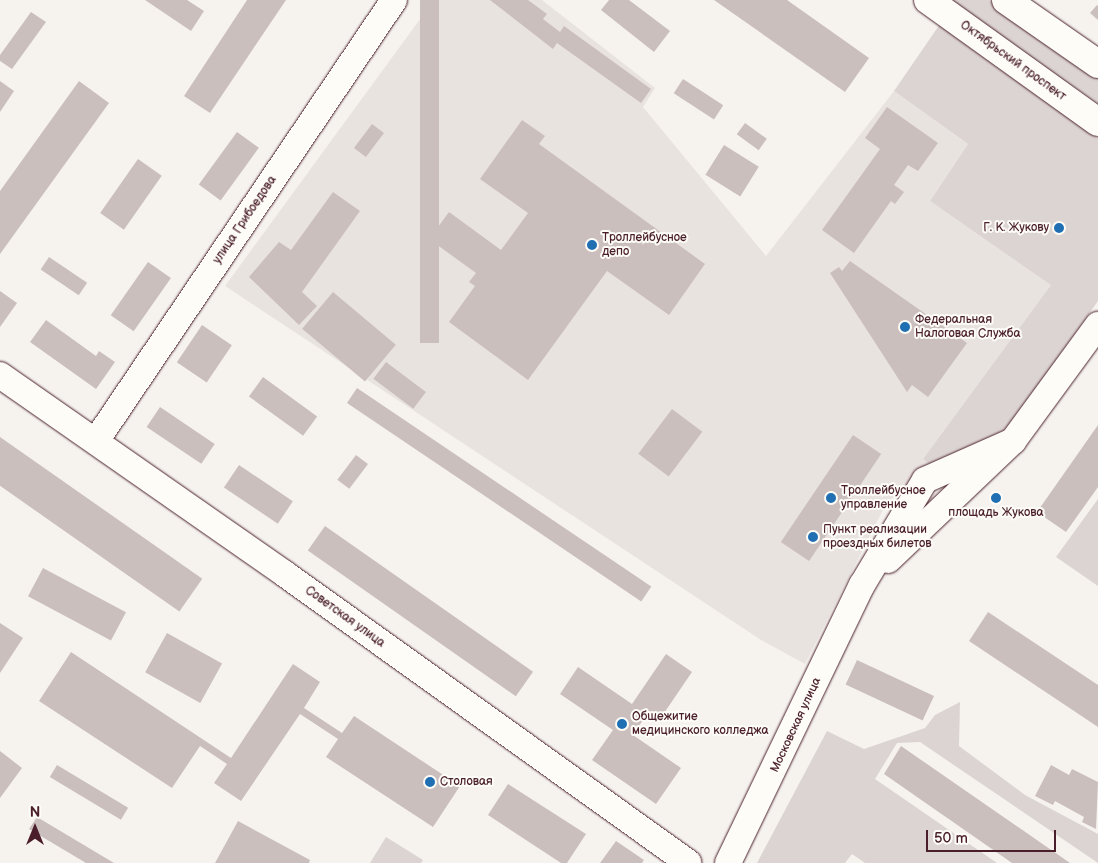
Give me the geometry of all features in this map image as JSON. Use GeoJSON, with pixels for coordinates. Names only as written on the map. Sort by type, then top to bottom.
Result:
{"type":"FeatureCollection","features":[{"type":"Feature","properties":{"kind":"main road","name":"Октябрьский проспект"},"geometry":{"type":"LineString","coordinates":[[928,0],[1098,122]]}},
{"type":"Feature","properties":{"kind":"main road"},"geometry":{"type":"LineString","coordinates":[[1006,0],[1098,64]]}},
{"type":"Feature","properties":{"kind":"street","name":"улица Грибоедова"},"geometry":{"type":"LineString","coordinates":[[96,440],[394,0]]}},
{"type":"Feature","properties":{"kind":"street","name":"Московская улица"},"geometry":{"type":"LineString","coordinates":[[728,863],[862,585],[925,480],[1013,441],[1098,325]]}},
{"type":"Feature","properties":{"kind":"street","name":"Советская улица"},"geometry":{"type":"LineString","coordinates":[[0,375],[96,440],[688,863]]}},
{"type":"Feature","properties":{"kind":"shaded area","name":"Троллейбусное управление"},"geometry":{"type":"Polygon","coordinates":[[[434,0],[542,0],[655,88],[643,107],[766,256],[894,91],[968,144],[930,201],[1052,284],[923,459],[934,468],[887,502],[805,664],[761,640],[225,286],[434,0]]]}},
{"type":"Feature","properties":{"kind":"shaded area"},"geometry":{"type":"Polygon","coordinates":[[[950,0],[989,0],[1098,77],[1098,104],[950,0]]]}},
{"type":"Feature","properties":{"kind":"shaded area"},"geometry":{"type":"Polygon","coordinates":[[[940,24],[1098,138],[1098,301],[1008,428],[934,468],[923,459],[1051,285],[930,201],[968,144],[894,91],[940,24]]]}},
{"type":"Feature","properties":{"kind":"shaded area"},"geometry":{"type":"Polygon","coordinates":[[[1098,499],[1098,586],[1056,557],[1098,499]]]}},
{"type":"Feature","properties":{"kind":"shaded area"},"geometry":{"type":"Polygon","coordinates":[[[960,702],[959,746],[1025,795],[1098,834],[1098,863],[920,742],[897,743],[875,779],[997,863],[865,863],[852,854],[845,863],[757,863],[827,731],[864,749],[925,728],[935,715],[960,702]]]}},
{"type":"Feature","properties":{"kind":"shaded area"},"geometry":{"type":"Polygon","coordinates":[[[386,837],[423,860],[421,863],[370,863],[386,837]]]}},
{"type":"Feature","properties":{"kind":"building"},"geometry":{"type":"Polygon","coordinates":[[[145,0],[187,0],[204,11],[191,31],[145,0]]]}},
{"type":"Feature","properties":{"kind":"building"},"geometry":{"type":"Polygon","coordinates":[[[247,0],[286,0],[210,113],[184,96],[247,0]]]}},
{"type":"Feature","properties":{"kind":"building"},"geometry":{"type":"Polygon","coordinates":[[[420,0],[439,0],[439,343],[420,343],[420,0]]]}},
{"type":"Feature","properties":{"kind":"building"},"geometry":{"type":"Polygon","coordinates":[[[490,0],[528,0],[547,14],[543,19],[560,32],[564,26],[651,89],[641,103],[557,43],[553,49],[490,0]]]}},
{"type":"Feature","properties":{"kind":"building"},"geometry":{"type":"Polygon","coordinates":[[[609,0],[629,0],[670,31],[654,52],[601,10],[609,0]]]}},
{"type":"Feature","properties":{"kind":"building"},"geometry":{"type":"Polygon","coordinates":[[[714,0],[787,0],[869,58],[845,92],[714,0]]]}},
{"type":"Feature","properties":{"kind":"building"},"geometry":{"type":"Polygon","coordinates":[[[1098,6],[1098,20],[1090,13],[1098,6]]]}},
{"type":"Feature","properties":{"kind":"building"},"geometry":{"type":"Polygon","coordinates":[[[31,12],[46,22],[12,69],[0,61],[0,55],[31,12]]]}},
{"type":"Feature","properties":{"kind":"building"},"geometry":{"type":"Polygon","coordinates":[[[683,79],[723,105],[714,119],[674,93],[683,79]]]}},
{"type":"Feature","properties":{"kind":"building"},"geometry":{"type":"Polygon","coordinates":[[[0,81],[14,91],[0,112],[0,81]]]}},
{"type":"Feature","properties":{"kind":"building"},"geometry":{"type":"Polygon","coordinates":[[[79,81],[109,103],[0,254],[0,191],[79,81]]]}},
{"type":"Feature","properties":{"kind":"building"},"geometry":{"type":"Polygon","coordinates":[[[887,107],[938,143],[918,171],[908,165],[894,185],[904,192],[895,204],[891,201],[854,253],[822,230],[880,149],[865,138],[887,107]]]}},
{"type":"Feature","properties":{"kind":"building","name":"Троллейбусное депо"},"geometry":{"type":"Polygon","coordinates":[[[522,120],[545,136],[539,144],[705,264],[669,315],[607,271],[528,380],[449,322],[475,286],[469,282],[476,273],[429,239],[449,212],[501,250],[528,213],[480,179],[522,120]]]}},
{"type":"Feature","properties":{"kind":"building"},"geometry":{"type":"Polygon","coordinates":[[[745,123],[767,139],[759,150],[737,134],[745,123]]]}},
{"type":"Feature","properties":{"kind":"building"},"geometry":{"type":"Polygon","coordinates":[[[372,124],[384,133],[366,157],[354,148],[372,124]]]}},
{"type":"Feature","properties":{"kind":"building"},"geometry":{"type":"Polygon","coordinates":[[[237,132],[259,148],[221,200],[199,185],[237,132]]]}},
{"type":"Feature","properties":{"kind":"building"},"geometry":{"type":"Polygon","coordinates":[[[724,145],[759,167],[740,196],[705,175],[724,145]]]}},
{"type":"Feature","properties":{"kind":"building"},"geometry":{"type":"Polygon","coordinates":[[[138,159],[162,176],[124,230],[100,213],[138,159]]]}},
{"type":"Feature","properties":{"kind":"building"},"geometry":{"type":"Polygon","coordinates":[[[333,192],[360,211],[302,292],[317,306],[299,325],[249,277],[279,242],[291,250],[333,192]]]}},
{"type":"Feature","properties":{"kind":"building"},"geometry":{"type":"Polygon","coordinates":[[[49,257],[87,283],[79,295],[41,269],[49,257]]]}},
{"type":"Feature","properties":{"kind":"building","name":"Федеральная Налоговая Служба"},"geometry":{"type":"Polygon","coordinates":[[[850,261],[967,343],[928,397],[912,385],[907,392],[830,273],[839,267],[842,271],[850,261]]]}},
{"type":"Feature","properties":{"kind":"building"},"geometry":{"type":"Polygon","coordinates":[[[148,262],[171,278],[134,331],[111,315],[148,262]]]}},
{"type":"Feature","properties":{"kind":"building"},"geometry":{"type":"Polygon","coordinates":[[[0,291],[17,303],[0,327],[0,291]]]}},
{"type":"Feature","properties":{"kind":"building"},"geometry":{"type":"Polygon","coordinates":[[[333,292],[396,345],[365,381],[302,329],[333,292]]]}},
{"type":"Feature","properties":{"kind":"building"},"geometry":{"type":"Polygon","coordinates":[[[46,320],[96,356],[99,351],[115,362],[96,389],[30,342],[46,320]]]}},
{"type":"Feature","properties":{"kind":"building"},"geometry":{"type":"Polygon","coordinates":[[[202,325],[232,345],[207,382],[177,362],[202,325]]]}},
{"type":"Feature","properties":{"kind":"building"},"geometry":{"type":"Polygon","coordinates":[[[386,362],[426,392],[413,409],[373,379],[386,362]]]}},
{"type":"Feature","properties":{"kind":"building"},"geometry":{"type":"Polygon","coordinates":[[[263,377],[317,416],[303,436],[249,396],[263,377]]]}},
{"type":"Feature","properties":{"kind":"building"},"geometry":{"type":"Polygon","coordinates":[[[357,388],[651,587],[641,601],[347,403],[357,388]]]}},
{"type":"Feature","properties":{"kind":"building"},"geometry":{"type":"Polygon","coordinates":[[[160,407],[215,444],[201,464],[147,427],[160,407]]]}},
{"type":"Feature","properties":{"kind":"building"},"geometry":{"type":"Polygon","coordinates":[[[672,409],[702,432],[669,477],[638,454],[672,409]]]}},
{"type":"Feature","properties":{"kind":"building"},"geometry":{"type":"Polygon","coordinates":[[[1098,425],[1098,487],[1066,532],[1037,512],[1098,425]]]}},
{"type":"Feature","properties":{"kind":"building","name":"Троллейбусное управление"},"geometry":{"type":"Polygon","coordinates":[[[853,435],[881,454],[809,561],[781,542],[853,435]]]}},
{"type":"Feature","properties":{"kind":"building"},"geometry":{"type":"Polygon","coordinates":[[[0,437],[202,579],[179,611],[0,486],[0,437]]]}},
{"type":"Feature","properties":{"kind":"building"},"geometry":{"type":"Polygon","coordinates":[[[356,455],[368,464],[349,489],[337,480],[356,455]]]}},
{"type":"Feature","properties":{"kind":"building"},"geometry":{"type":"Polygon","coordinates":[[[239,465],[293,501],[278,524],[224,487],[239,465]]]}},
{"type":"Feature","properties":{"kind":"building"},"geometry":{"type":"Polygon","coordinates":[[[325,526],[533,672],[516,696],[308,551],[325,526]]]}},
{"type":"Feature","properties":{"kind":"building"},"geometry":{"type":"Polygon","coordinates":[[[43,568],[126,612],[111,640],[28,596],[43,568]]]}},
{"type":"Feature","properties":{"kind":"building"},"geometry":{"type":"Polygon","coordinates":[[[988,612],[1098,685],[1098,727],[969,641],[988,612]]]}},
{"type":"Feature","properties":{"kind":"building"},"geometry":{"type":"Polygon","coordinates":[[[0,623],[23,638],[0,673],[0,623]]]}},
{"type":"Feature","properties":{"kind":"building"},"geometry":{"type":"Polygon","coordinates":[[[167,633],[222,664],[200,703],[145,672],[167,633]]]}},
{"type":"Feature","properties":{"kind":"building"},"geometry":{"type":"Polygon","coordinates":[[[71,652],[231,758],[293,664],[320,682],[304,708],[342,733],[354,716],[460,786],[433,827],[326,757],[338,739],[300,714],[241,801],[214,783],[227,764],[200,746],[172,788],[39,701],[71,652]]]}},
{"type":"Feature","properties":{"kind":"building","name":"Общежитие медицинского колледжа"},"geometry":{"type":"Polygon","coordinates":[[[666,654],[692,672],[660,719],[649,711],[633,735],[681,768],[656,804],[592,760],[613,730],[560,694],[578,667],[632,704],[666,654]]]}},
{"type":"Feature","properties":{"kind":"building"},"geometry":{"type":"Polygon","coordinates":[[[857,660],[934,696],[923,720],[846,684],[857,660]]]}},
{"type":"Feature","properties":{"kind":"building"},"geometry":{"type":"Polygon","coordinates":[[[901,746],[1070,863],[1012,863],[884,774],[901,746]]]}},
{"type":"Feature","properties":{"kind":"building"},"geometry":{"type":"Polygon","coordinates":[[[0,751],[22,768],[0,798],[0,751]]]}},
{"type":"Feature","properties":{"kind":"building"},"geometry":{"type":"Polygon","coordinates":[[[57,765],[128,808],[121,820],[50,777],[57,765]]]}},
{"type":"Feature","properties":{"kind":"building"},"geometry":{"type":"Polygon","coordinates":[[[1051,765],[1069,775],[1072,769],[1098,782],[1096,829],[1082,822],[1084,817],[1055,801],[1053,805],[1035,796],[1051,765]]]}},
{"type":"Feature","properties":{"kind":"building"},"geometry":{"type":"Polygon","coordinates":[[[508,784],[586,834],[567,863],[561,863],[488,815],[508,784]]]}},
{"type":"Feature","properties":{"kind":"building"},"geometry":{"type":"Polygon","coordinates":[[[37,817],[114,863],[86,863],[29,829],[37,817]]]}},
{"type":"Feature","properties":{"kind":"building"},"geometry":{"type":"Polygon","coordinates":[[[238,821],[310,860],[309,863],[215,863],[238,821]]]}},
{"type":"Feature","properties":{"kind":"building"},"geometry":{"type":"Polygon","coordinates":[[[616,841],[644,860],[642,863],[600,863],[616,841]]]}},
{"type":"Feature","properties":{"kind":"place","name":"Г. К. Жукову"},"geometry":{"type":"Point","coordinates":[1059,228]}},
{"type":"Feature","properties":{"kind":"place","name":"Троллейбусное депо"},"geometry":{"type":"Point","coordinates":[592,245]}},
{"type":"Feature","properties":{"kind":"place","name":"Федеральная Налоговая Служба"},"geometry":{"type":"Point","coordinates":[905,327]}},
{"type":"Feature","properties":{"kind":"place","name":"Троллейбусное управление"},"geometry":{"type":"Point","coordinates":[831,498]}},
{"type":"Feature","properties":{"kind":"place","name":"площадь Жукова"},"geometry":{"type":"Point","coordinates":[996,498]}},
{"type":"Feature","properties":{"kind":"place","name":"Пункт реализации проездных билетов"},"geometry":{"type":"Point","coordinates":[813,537]}},
{"type":"Feature","properties":{"kind":"place","name":"Общежитие медицинского колледжа"},"geometry":{"type":"Point","coordinates":[622,724]}},
{"type":"Feature","properties":{"kind":"place","name":"Столовая"},"geometry":{"type":"Point","coordinates":[430,782]}}]}
